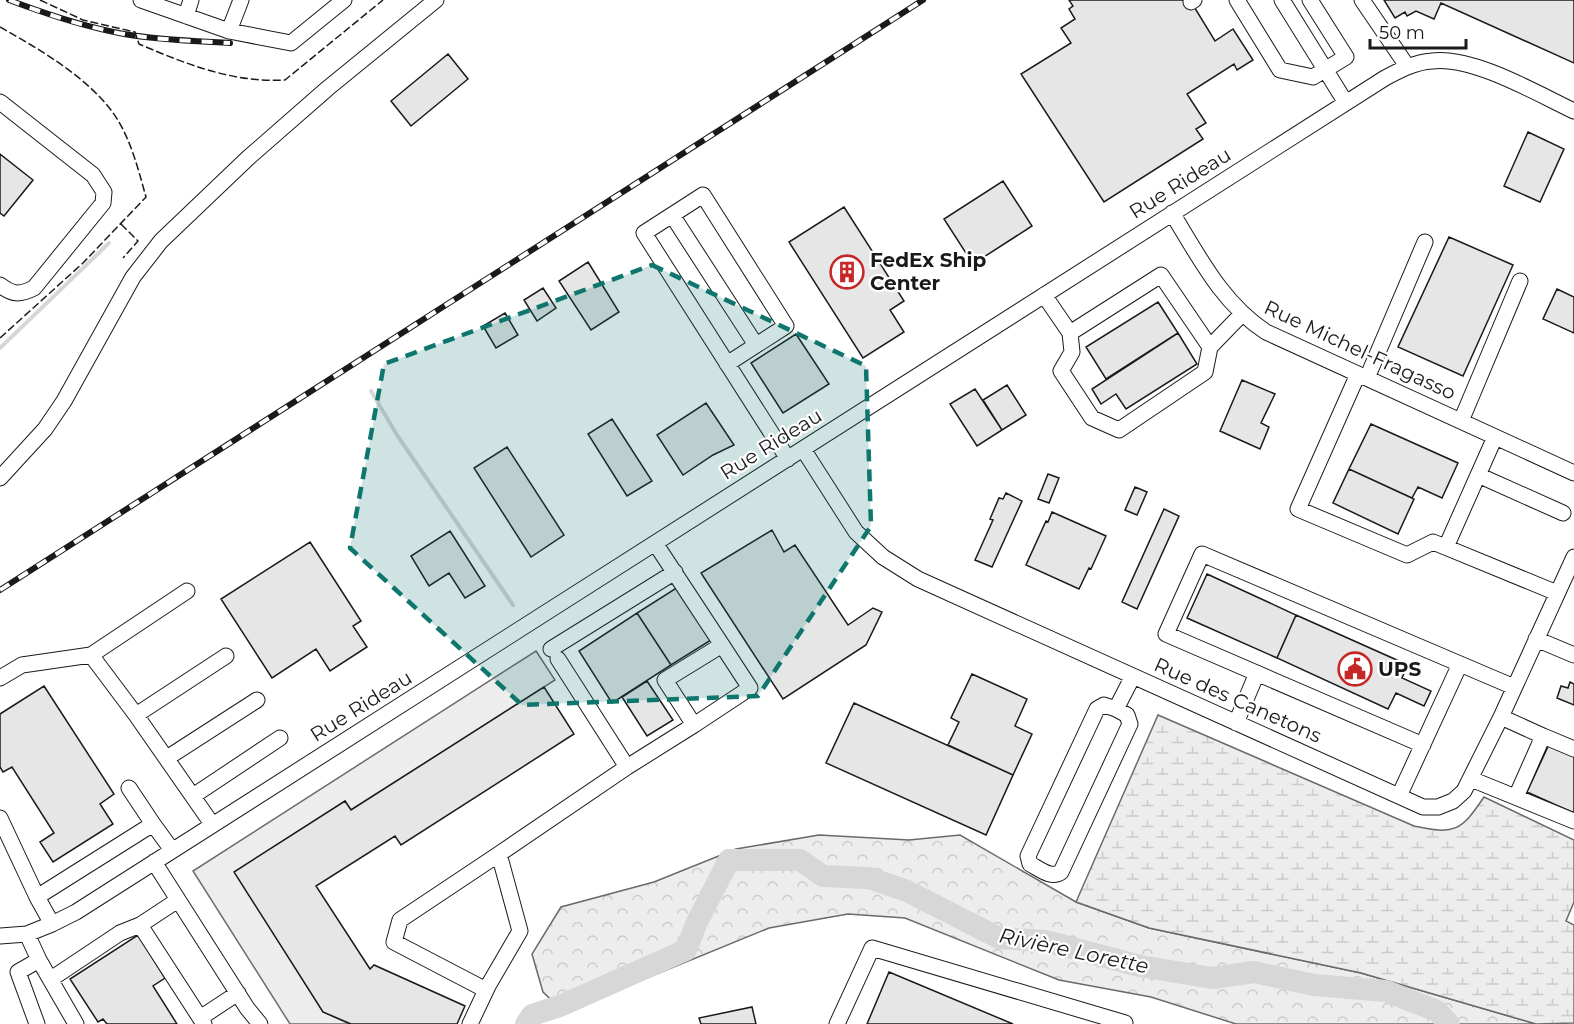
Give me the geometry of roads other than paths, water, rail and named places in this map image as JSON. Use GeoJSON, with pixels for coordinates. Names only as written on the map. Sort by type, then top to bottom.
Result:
{"type":"FeatureCollection","features":[{"type":"Feature","properties":{"kind":"street"},"geometry":{"type":"LineString","coordinates":[[141,0],[230,31],[291,43],[344,0]]}},
{"type":"Feature","properties":{"kind":"street"},"geometry":{"type":"LineString","coordinates":[[186,16],[191,0]]}},
{"type":"Feature","properties":{"kind":"street"},"geometry":{"type":"LineString","coordinates":[[230,31],[241,0]]}},
{"type":"Feature","properties":{"kind":"street"},"geometry":{"type":"LineString","coordinates":[[0,478],[45,429],[64,401],[133,277],[161,241],[328,87],[436,0]]}},
{"type":"Feature","properties":{"kind":"street"},"geometry":{"type":"LineString","coordinates":[[1238,0],[1280,70],[1313,77],[1346,57],[1310,0]]}},
{"type":"Feature","properties":{"kind":"street"},"geometry":{"type":"LineString","coordinates":[[1282,0],[1346,103]]}},
{"type":"Feature","properties":{"kind":"street"},"geometry":{"type":"LineString","coordinates":[[1362,0],[1407,66]]}},
{"type":"Feature","properties":{"kind":"street","name":"Rue Rideau"},"geometry":{"type":"LineString","coordinates":[[0,936],[27,934],[76,912],[1172,213],[1407,66],[1433,60],[1467,63],[1574,111]]}},
{"type":"Feature","properties":{"kind":"street"},"geometry":{"type":"LineString","coordinates":[[0,102],[93,175],[104,192],[103,203],[34,288],[17,294],[9,292],[0,285]]}},
{"type":"Feature","properties":{"kind":"street"},"geometry":{"type":"LineString","coordinates":[[728,364],[786,326],[703,195],[644,233],[788,459]]}},
{"type":"Feature","properties":{"kind":"street","name":"Rue Michel-Fragasso"},"geometry":{"type":"LineString","coordinates":[[1172,213],[1214,282],[1242,314],[1266,332],[1574,473]]}},
{"type":"Feature","properties":{"kind":"street"},"geometry":{"type":"LineString","coordinates":[[672,216],[756,345]]}},
{"type":"Feature","properties":{"kind":"street"},"geometry":{"type":"LineString","coordinates":[[1425,243],[1298,509],[1407,555],[1433,542],[1557,593]]}},
{"type":"Feature","properties":{"kind":"street"},"geometry":{"type":"LineString","coordinates":[[1070,333],[1161,275],[1210,347]]}},
{"type":"Feature","properties":{"kind":"street"},"geometry":{"type":"LineString","coordinates":[[1461,421],[1520,281]]}},
{"type":"Feature","properties":{"kind":"street"},"geometry":{"type":"LineString","coordinates":[[1044,295],[1070,333],[1072,352],[1061,370],[1092,418],[1119,430],[1205,372],[1210,347],[1242,314]]}},
{"type":"Feature","properties":{"kind":"street"},"geometry":{"type":"LineString","coordinates":[[1446,547],[1495,436]]}},
{"type":"Feature","properties":{"kind":"street","name":"Rue des Canetons"},"geometry":{"type":"LineString","coordinates":[[803,449],[856,532],[883,557],[918,579],[1423,807],[1438,807],[1453,801],[1464,791],[1501,717],[1574,557]]}},
{"type":"Feature","properties":{"kind":"street"},"geometry":{"type":"LineString","coordinates":[[1478,475],[1563,513]]}},
{"type":"Feature","properties":{"kind":"street"},"geometry":{"type":"LineString","coordinates":[[486,990],[394,942],[400,920],[627,767],[750,688],[654,543]]}},
{"type":"Feature","properties":{"kind":"street"},"geometry":{"type":"LineString","coordinates":[[1423,745],[1166,634],[1202,554],[1514,687]]}},
{"type":"Feature","properties":{"kind":"street"},"geometry":{"type":"LineString","coordinates":[[627,767],[554,654],[675,572]]}},
{"type":"Feature","properties":{"kind":"street"},"geometry":{"type":"LineString","coordinates":[[0,678],[22,665],[91,655],[187,591]]}},
{"type":"Feature","properties":{"kind":"street"},"geometry":{"type":"LineString","coordinates":[[1536,639],[1574,655]]}},
{"type":"Feature","properties":{"kind":"street"},"geometry":{"type":"LineString","coordinates":[[694,725],[666,680],[722,645]]}},
{"type":"Feature","properties":{"kind":"street"},"geometry":{"type":"LineString","coordinates":[[91,655],[167,758],[212,824]]}},
{"type":"Feature","properties":{"kind":"street"},"geometry":{"type":"LineString","coordinates":[[136,715],[226,656]]}},
{"type":"Feature","properties":{"kind":"street"},"geometry":{"type":"LineString","coordinates":[[1399,796],[1460,664]]}},
{"type":"Feature","properties":{"kind":"street"},"geometry":{"type":"LineString","coordinates":[[1236,723],[1257,673]]}},
{"type":"Feature","properties":{"kind":"street"},"geometry":{"type":"LineString","coordinates":[[1116,709],[1133,676]]}},
{"type":"Feature","properties":{"kind":"street"},"geometry":{"type":"LineString","coordinates":[[167,758],[257,700]]}},
{"type":"Feature","properties":{"kind":"street"},"geometry":{"type":"LineString","coordinates":[[1104,705],[1116,709],[1126,715],[1130,724],[1061,872],[1052,875],[1030,864],[1029,856],[1097,709],[1104,705]]}},
{"type":"Feature","properties":{"kind":"street"},"geometry":{"type":"LineString","coordinates":[[1501,717],[1574,749]]}},
{"type":"Feature","properties":{"kind":"street"},"geometry":{"type":"LineString","coordinates":[[1516,797],[1543,736]]}},
{"type":"Feature","properties":{"kind":"street"},"geometry":{"type":"LineString","coordinates":[[193,796],[280,738]]}},
{"type":"Feature","properties":{"kind":"street"},"geometry":{"type":"LineString","coordinates":[[1471,779],[1574,821]]}},
{"type":"Feature","properties":{"kind":"street"},"geometry":{"type":"LineString","coordinates":[[129,788],[172,850]]}},
{"type":"Feature","properties":{"kind":"street"},"geometry":{"type":"LineString","coordinates":[[0,818],[52,924]]}},
{"type":"Feature","properties":{"kind":"street"},"geometry":{"type":"LineString","coordinates":[[37,897],[153,824]]}},
{"type":"Feature","properties":{"kind":"street"},"geometry":{"type":"LineString","coordinates":[[470,1024],[486,990],[520,932],[499,854]]}},
{"type":"Feature","properties":{"kind":"street"},"geometry":{"type":"LineString","coordinates":[[154,862],[237,993],[260,1024]]}},
{"type":"Feature","properties":{"kind":"street"},"geometry":{"type":"LineString","coordinates":[[51,979],[120,933],[140,925],[178,900]]}},
{"type":"Feature","properties":{"kind":"street"},"geometry":{"type":"LineString","coordinates":[[140,925],[202,1021],[237,993]]}},
{"type":"Feature","properties":{"kind":"street"},"geometry":{"type":"LineString","coordinates":[[27,934],[39,960],[76,1024]]}},
{"type":"Feature","properties":{"kind":"street"},"geometry":{"type":"LineString","coordinates":[[837,1024],[872,948],[1125,1024]]}},
{"type":"Feature","properties":{"kind":"street"},"geometry":{"type":"LineString","coordinates":[[37,1024],[18,972],[39,960]]}},
{"type":"Feature","properties":{"kind":"waterway"},"geometry":{"type":"LineString","coordinates":[[0,348],[109,243]]}},
{"type":"Feature","properties":{"kind":"waterway"},"geometry":{"type":"LineString","coordinates":[[371,391],[397,435],[513,605]]}},
{"type":"Feature","properties":{"kind":"waterway","name":"Rivière Lorette"},"geometry":{"type":"LineString","coordinates":[[526,1024],[532,1015],[560,1006],[686,950],[697,922],[729,860],[800,860],[823,876],[869,878],[907,891],[999,938],[1045,941],[1140,966],[1212,978],[1254,972],[1314,985],[1386,991],[1437,1011],[1449,1024]]}},
{"type":"Feature","properties":{"kind":"railway"},"geometry":{"type":"LineString","coordinates":[[9,0],[66,20],[124,34],[230,43]]}},
{"type":"Feature","properties":{"kind":"railway"},"geometry":{"type":"LineString","coordinates":[[0,590],[923,0]]}},
{"type":"Feature","properties":{"kind":"place","name":"FedEx Ship Center"},"geometry":{"type":"Point","coordinates":[847,272]}},
{"type":"Feature","properties":{"kind":"place","name":"UPS"},"geometry":{"type":"Point","coordinates":[1355,669]}}]}
